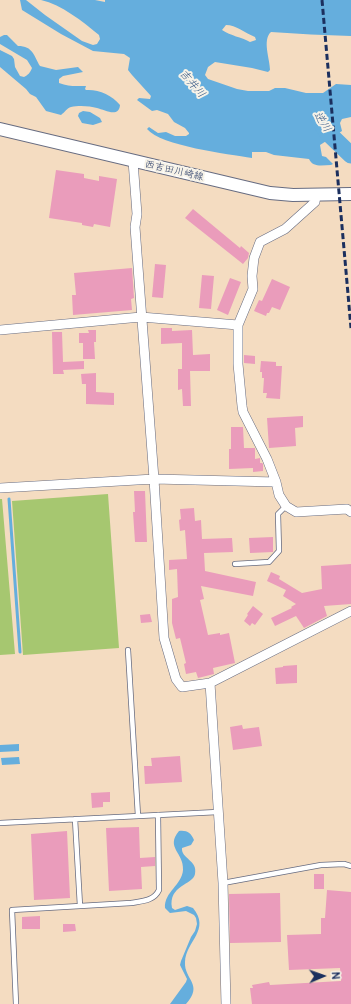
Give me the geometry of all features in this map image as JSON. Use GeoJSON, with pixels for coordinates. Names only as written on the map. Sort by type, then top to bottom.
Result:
{"type":"FeatureCollection","features":[{"type":"Feature","properties":{"kind":"main road","name":"西吉田川崎線"},"geometry":{"type":"LineString","coordinates":[[0,129],[270,193],[316,196],[351,194]]}},
{"type":"Feature","properties":{"kind":"street"},"geometry":{"type":"LineString","coordinates":[[133,161],[136,214],[135,227],[154,479],[164,638],[176,679],[182,687],[210,683],[351,612]]}},
{"type":"Feature","properties":{"kind":"street"},"geometry":{"type":"LineString","coordinates":[[316,196],[315,202],[285,229],[260,242],[254,258],[252,276],[253,289],[238,325],[238,364],[243,412],[268,459],[279,495],[286,506],[296,512],[347,509],[351,512]]}},
{"type":"Feature","properties":{"kind":"street"},"geometry":{"type":"LineString","coordinates":[[0,330],[141,317],[238,325]]}},
{"type":"Feature","properties":{"kind":"street"},"geometry":{"type":"LineString","coordinates":[[0,488],[154,479],[276,482]]}},
{"type":"Feature","properties":{"kind":"street"},"geometry":{"type":"LineString","coordinates":[[210,683],[223,883],[226,1004]]}},
{"type":"Feature","properties":{"kind":"lane"},"geometry":{"type":"LineString","coordinates":[[235,564],[269,562],[279,551],[278,514],[286,506]]}},
{"type":"Feature","properties":{"kind":"lane"},"geometry":{"type":"LineString","coordinates":[[128,650],[138,816]]}},
{"type":"Feature","properties":{"kind":"lane"},"geometry":{"type":"LineString","coordinates":[[0,823],[218,812]]}},
{"type":"Feature","properties":{"kind":"lane"},"geometry":{"type":"LineString","coordinates":[[16,1004],[12,910],[131,903],[150,900],[157,895],[159,890],[158,815]]}},
{"type":"Feature","properties":{"kind":"lane"},"geometry":{"type":"LineString","coordinates":[[75,819],[80,906]]}},
{"type":"Feature","properties":{"kind":"lane"},"geometry":{"type":"LineString","coordinates":[[223,883],[321,865],[344,864],[351,866]]}},
{"type":"Feature","properties":{"kind":"green space"},"geometry":{"type":"Polygon","coordinates":[[[108,494],[119,648],[23,655],[12,501],[108,494]]]}},
{"type":"Feature","properties":{"kind":"green space"},"geometry":{"type":"Polygon","coordinates":[[[0,499],[2,499],[15,654],[0,655],[0,499]]]}},
{"type":"Feature","properties":{"kind":"water","name":"吉井川"},"geometry":{"type":"Polygon","coordinates":[[[20,0],[26,0],[82,41],[93,45],[97,44],[100,39],[99,35],[79,19],[49,2],[41,0],[95,0],[105,2],[105,0],[351,0],[351,36],[271,32],[268,35],[267,40],[270,66],[270,70],[268,72],[215,62],[208,67],[205,75],[208,79],[237,89],[248,91],[269,91],[275,88],[285,88],[306,93],[323,93],[336,84],[351,85],[351,117],[342,119],[340,123],[342,131],[320,145],[322,156],[326,157],[333,164],[316,165],[309,159],[274,155],[266,152],[252,152],[252,158],[227,154],[180,145],[155,135],[147,129],[149,127],[158,133],[166,132],[175,136],[186,136],[189,133],[185,128],[174,122],[168,114],[157,110],[152,111],[137,100],[139,98],[150,99],[151,96],[128,70],[130,58],[124,54],[93,51],[61,34],[22,10],[20,0]],[[226,25],[222,30],[250,42],[256,40],[255,37],[230,25],[226,25]]]}},
{"type":"Feature","properties":{"kind":"water"},"geometry":{"type":"Polygon","coordinates":[[[7,35],[18,46],[23,46],[30,50],[40,66],[56,70],[78,67],[83,72],[63,76],[59,79],[59,83],[69,86],[86,86],[86,90],[104,93],[117,101],[120,105],[119,109],[111,112],[91,107],[77,106],[67,109],[61,115],[46,111],[36,97],[30,94],[0,67],[0,50],[12,56],[15,67],[20,76],[24,77],[30,73],[32,68],[27,60],[0,44],[0,37],[7,35]]]}},
{"type":"Feature","properties":{"kind":"water"},"geometry":{"type":"Polygon","coordinates":[[[83,111],[90,112],[100,118],[102,122],[93,125],[82,123],[78,116],[79,113],[83,111]]]}},
{"type":"Feature","properties":{"kind":"water"},"geometry":{"type":"Polygon","coordinates":[[[19,744],[19,751],[0,752],[0,745],[19,744]]]}},
{"type":"Feature","properties":{"kind":"water"},"geometry":{"type":"Polygon","coordinates":[[[19,757],[20,764],[2,765],[1,758],[19,757]]]}},
{"type":"Feature","properties":{"kind":"water"},"geometry":{"type":"Polygon","coordinates":[[[179,831],[188,832],[194,840],[191,845],[182,848],[182,852],[194,866],[195,874],[190,881],[177,890],[172,900],[172,908],[175,910],[187,906],[193,908],[198,916],[199,929],[186,955],[185,962],[185,968],[192,982],[193,992],[186,1004],[170,1004],[186,982],[187,979],[180,965],[197,924],[194,915],[186,911],[170,913],[165,908],[167,897],[180,880],[183,870],[183,864],[174,846],[175,837],[179,831]]]}},
{"type":"Feature","properties":{"kind":"building"},"geometry":{"type":"Polygon","coordinates":[[[56,170],[84,174],[84,178],[99,181],[99,176],[117,179],[110,227],[94,224],[93,227],[82,225],[82,223],[49,218],[56,170]]]}},
{"type":"Feature","properties":{"kind":"building"},"geometry":{"type":"Polygon","coordinates":[[[193,209],[240,248],[241,246],[249,253],[248,258],[243,264],[185,218],[193,209]]]}},
{"type":"Feature","properties":{"kind":"building"},"geometry":{"type":"Polygon","coordinates":[[[155,264],[166,265],[163,298],[152,297],[155,264]]]}},
{"type":"Feature","properties":{"kind":"building"},"geometry":{"type":"Polygon","coordinates":[[[132,268],[134,298],[131,299],[132,310],[73,315],[72,295],[76,295],[74,273],[132,268]]]}},
{"type":"Feature","properties":{"kind":"building"},"geometry":{"type":"Polygon","coordinates":[[[202,275],[214,276],[211,309],[199,308],[202,275]]]}},
{"type":"Feature","properties":{"kind":"building"},"geometry":{"type":"Polygon","coordinates":[[[230,278],[241,282],[228,315],[217,310],[230,278]]]}},
{"type":"Feature","properties":{"kind":"building"},"geometry":{"type":"Polygon","coordinates":[[[272,279],[290,287],[280,310],[272,307],[266,316],[254,311],[259,300],[262,301],[272,279]]]}},
{"type":"Feature","properties":{"kind":"building"},"geometry":{"type":"Polygon","coordinates":[[[161,328],[172,328],[172,331],[192,330],[193,355],[210,354],[210,371],[190,371],[191,406],[183,406],[182,389],[178,390],[178,369],[182,369],[182,343],[161,344],[161,328]]]}},
{"type":"Feature","properties":{"kind":"building"},"geometry":{"type":"Polygon","coordinates":[[[88,330],[96,330],[96,342],[94,342],[95,359],[83,359],[83,343],[79,343],[79,333],[89,333],[88,330]]]}},
{"type":"Feature","properties":{"kind":"building"},"geometry":{"type":"Polygon","coordinates":[[[52,332],[62,332],[63,362],[84,361],[84,369],[63,370],[64,374],[53,374],[52,332]]]}},
{"type":"Feature","properties":{"kind":"building"},"geometry":{"type":"Polygon","coordinates":[[[244,355],[255,356],[255,364],[244,363],[244,355]]]}},
{"type":"Feature","properties":{"kind":"building"},"geometry":{"type":"Polygon","coordinates":[[[261,361],[276,362],[276,366],[282,366],[280,399],[266,398],[267,393],[263,393],[264,378],[262,378],[262,372],[260,372],[261,361]]]}},
{"type":"Feature","properties":{"kind":"building"},"geometry":{"type":"Polygon","coordinates":[[[96,373],[96,392],[114,393],[114,405],[86,404],[86,384],[82,384],[81,374],[96,373]]]}},
{"type":"Feature","properties":{"kind":"building"},"geometry":{"type":"Polygon","coordinates":[[[303,416],[303,427],[295,428],[296,446],[269,448],[267,418],[303,416]]]}},
{"type":"Feature","properties":{"kind":"building"},"geometry":{"type":"Polygon","coordinates":[[[231,427],[243,427],[244,448],[255,448],[255,459],[260,458],[260,463],[263,464],[263,471],[253,472],[253,468],[229,469],[231,427]]]}},
{"type":"Feature","properties":{"kind":"building"},"geometry":{"type":"Polygon","coordinates":[[[134,491],[145,491],[147,542],[135,542],[133,512],[135,512],[134,491]]]}},
{"type":"Feature","properties":{"kind":"building"},"geometry":{"type":"Polygon","coordinates":[[[194,508],[195,521],[201,520],[202,539],[232,538],[233,552],[204,553],[205,571],[256,582],[253,596],[201,586],[204,599],[200,600],[208,635],[229,633],[235,663],[213,668],[214,674],[198,678],[196,672],[186,674],[184,664],[186,663],[180,638],[176,639],[172,623],[172,599],[178,597],[177,569],[169,570],[169,560],[187,559],[185,530],[180,531],[180,509],[194,508]]]}},
{"type":"Feature","properties":{"kind":"building"},"geometry":{"type":"Polygon","coordinates":[[[273,537],[273,552],[250,553],[249,538],[273,537]]]}},
{"type":"Feature","properties":{"kind":"building"},"geometry":{"type":"Polygon","coordinates":[[[351,564],[351,604],[324,606],[327,616],[304,628],[296,616],[275,626],[271,618],[292,608],[291,607],[296,604],[283,596],[286,590],[267,581],[271,572],[280,576],[279,579],[302,593],[322,589],[321,566],[351,564]]]}},
{"type":"Feature","properties":{"kind":"building"},"geometry":{"type":"Polygon","coordinates":[[[253,606],[263,614],[255,625],[252,623],[250,626],[244,621],[253,606]]]}},
{"type":"Feature","properties":{"kind":"building"},"geometry":{"type":"Polygon","coordinates":[[[150,614],[152,622],[141,623],[140,615],[150,614]]]}},
{"type":"Feature","properties":{"kind":"building"},"geometry":{"type":"Polygon","coordinates":[[[297,665],[297,683],[276,684],[275,668],[297,665]]]}},
{"type":"Feature","properties":{"kind":"building"},"geometry":{"type":"Polygon","coordinates":[[[242,725],[243,729],[259,727],[262,746],[233,750],[230,727],[242,725]]]}},
{"type":"Feature","properties":{"kind":"building"},"geometry":{"type":"Polygon","coordinates":[[[180,756],[182,782],[145,784],[144,766],[152,766],[151,758],[180,756]]]}},
{"type":"Feature","properties":{"kind":"building"},"geometry":{"type":"Polygon","coordinates":[[[110,792],[110,802],[103,802],[103,807],[92,808],[91,793],[110,792]]]}},
{"type":"Feature","properties":{"kind":"building"},"geometry":{"type":"Polygon","coordinates":[[[139,827],[140,858],[155,857],[155,866],[141,867],[142,889],[109,891],[106,828],[139,827]]]}},
{"type":"Feature","properties":{"kind":"building"},"geometry":{"type":"Polygon","coordinates":[[[67,831],[70,898],[34,900],[31,834],[67,831]]]}},
{"type":"Feature","properties":{"kind":"building"},"geometry":{"type":"Polygon","coordinates":[[[314,874],[324,874],[324,889],[314,889],[314,874]]]}},
{"type":"Feature","properties":{"kind":"building"},"geometry":{"type":"Polygon","coordinates":[[[327,890],[351,892],[351,1004],[252,1004],[250,988],[253,988],[252,985],[269,982],[270,985],[341,981],[340,968],[289,970],[287,935],[321,934],[321,918],[325,918],[327,890]]]}},
{"type":"Feature","properties":{"kind":"building"},"geometry":{"type":"Polygon","coordinates":[[[280,893],[281,942],[230,943],[229,894],[280,893]]]}},
{"type":"Feature","properties":{"kind":"building"},"geometry":{"type":"Polygon","coordinates":[[[40,916],[40,929],[22,929],[22,917],[40,916]]]}},
{"type":"Feature","properties":{"kind":"building"},"geometry":{"type":"Polygon","coordinates":[[[63,924],[75,924],[76,931],[63,932],[63,924]]]}},
{"type":"Feature","properties":{"kind":"waterway","name":"逆川"},"geometry":{"type":"LineString","coordinates":[[319,119],[327,132],[351,155]]}},
{"type":"Feature","properties":{"kind":"waterway"},"geometry":{"type":"LineString","coordinates":[[9,499],[20,652]]}},
{"type":"Feature","properties":{"kind":"railway"},"geometry":{"type":"LineString","coordinates":[[322,0],[351,328]]}}]}
